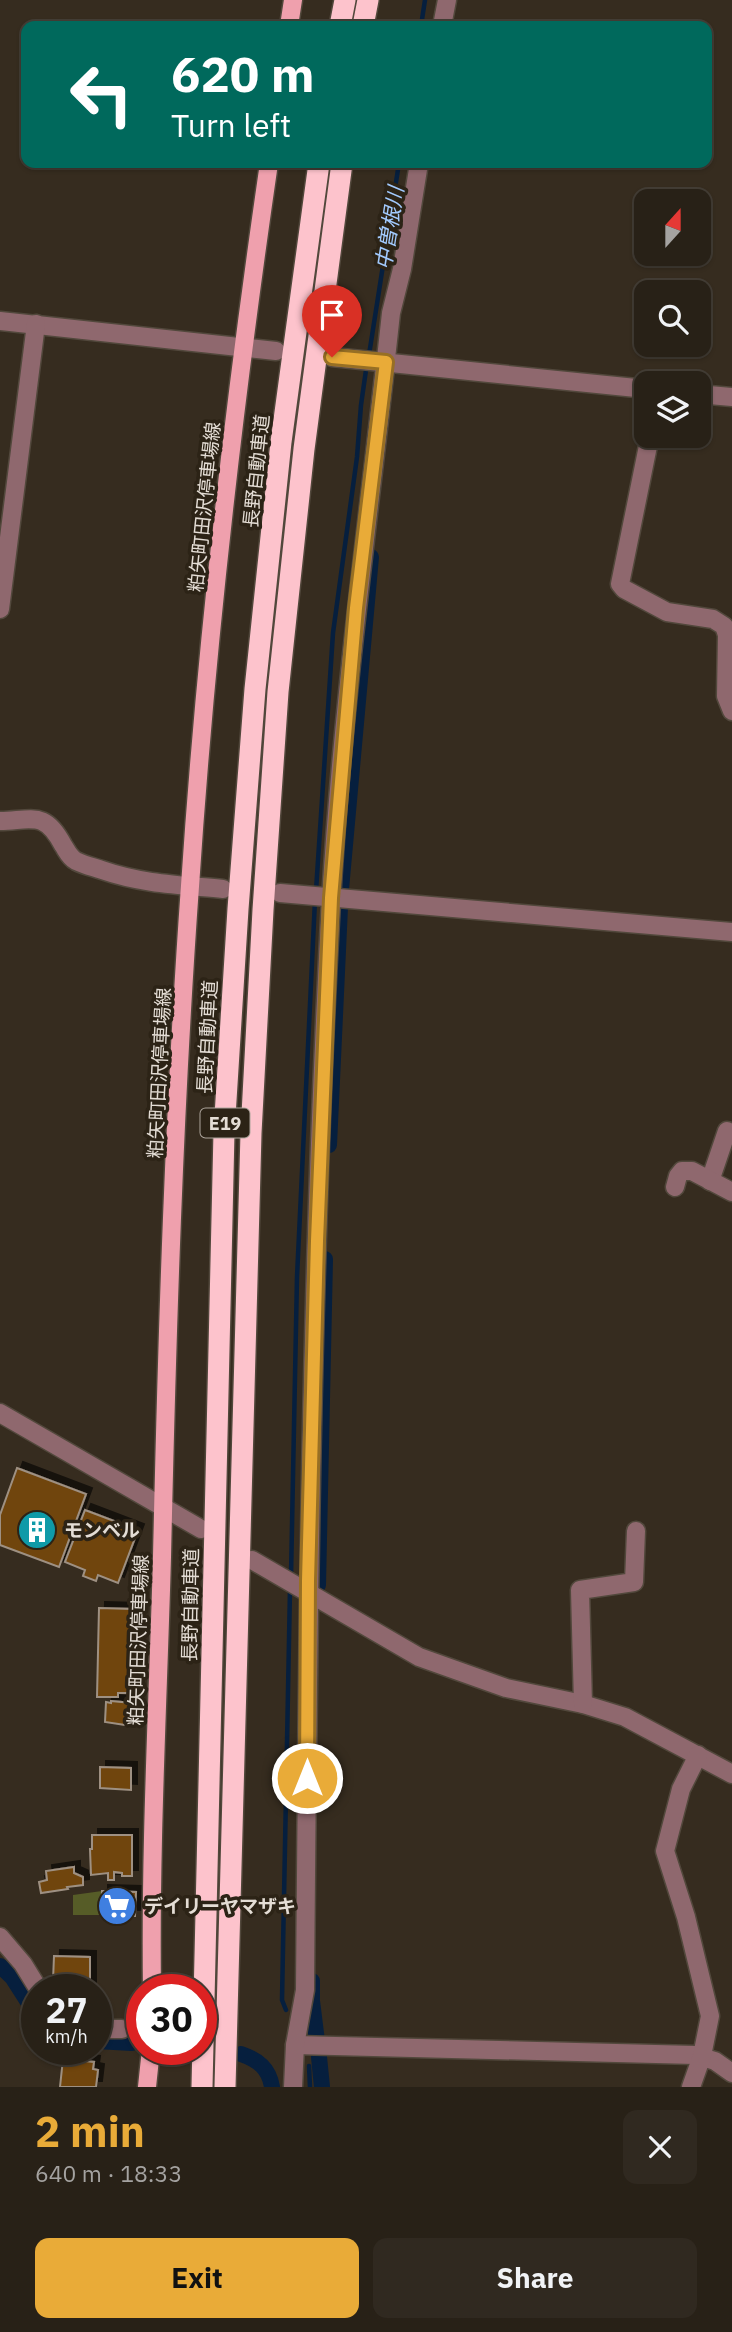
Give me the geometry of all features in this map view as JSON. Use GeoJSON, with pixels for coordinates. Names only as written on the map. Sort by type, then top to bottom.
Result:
{"type":"FeatureCollection","features":[{"type":"Feature","properties":{"kind":"highway"},"geometry":{"type":"LineString","coordinates":[[341,21],[345,0]]}},
{"type":"Feature","properties":{"kind":"highway"},"geometry":{"type":"LineString","coordinates":[[364,21],[368,0]]}},
{"type":"Feature","properties":{"kind":"highway","name":"長野自動車道"},"geometry":{"type":"LineString","coordinates":[[202,2087],[224,1132],[237,923],[256,690],[278,470],[318,168]]}},
{"type":"Feature","properties":{"kind":"highway","name":"E19"},"geometry":{"type":"LineString","coordinates":[[225,2087],[251,1133],[262,910],[278,692],[304,449],[341,168]]}},
{"type":"Feature","properties":{"kind":"main road"},"geometry":{"type":"LineString","coordinates":[[290,21],[293,0]]}},
{"type":"Feature","properties":{"kind":"main road","name":"粕矢町田沢停車場線"},"geometry":{"type":"LineString","coordinates":[[152,1974],[171,1224],[190,886],[203,723],[243,346],[268,168]]}},
{"type":"Feature","properties":{"kind":"main road"},"geometry":{"type":"LineString","coordinates":[[147,2087],[149,2065]]}},
{"type":"Feature","properties":{"kind":"street"},"geometry":{"type":"LineString","coordinates":[[443,21],[447,0]]}},
{"type":"Feature","properties":{"kind":"street"},"geometry":{"type":"LineString","coordinates":[[293,2087],[295,2045],[305,1990],[308,1593],[317,1241],[331,898],[356,608],[391,313],[402,269],[418,168]]}},
{"type":"Feature","properties":{"kind":"street"},"geometry":{"type":"LineString","coordinates":[[0,321],[276,351]]}},
{"type":"Feature","properties":{"kind":"street"},"geometry":{"type":"LineString","coordinates":[[0,609],[36,324]]}},
{"type":"Feature","properties":{"kind":"street"},"geometry":{"type":"LineString","coordinates":[[332,357],[634,388]]}},
{"type":"Feature","properties":{"kind":"street"},"geometry":{"type":"LineString","coordinates":[[711,395],[732,397]]}},
{"type":"Feature","properties":{"kind":"street"},"geometry":{"type":"LineString","coordinates":[[648,448],[620,584],[624,589],[667,612],[713,619],[724,626],[727,635],[726,696],[732,711]]}},
{"type":"Feature","properties":{"kind":"street"},"geometry":{"type":"LineString","coordinates":[[0,821],[40,820],[48,823],[55,830],[69,856],[110,873],[157,884],[223,889]]}},
{"type":"Feature","properties":{"kind":"street"},"geometry":{"type":"LineString","coordinates":[[280,893],[732,932]]}},
{"type":"Feature","properties":{"kind":"street"},"geometry":{"type":"LineString","coordinates":[[710,1181],[727,1131]]}},
{"type":"Feature","properties":{"kind":"street"},"geometry":{"type":"LineString","coordinates":[[676,1187],[682,1171],[692,1171],[732,1192]]}},
{"type":"Feature","properties":{"kind":"street"},"geometry":{"type":"LineString","coordinates":[[0,1413],[201,1529]]}},
{"type":"Feature","properties":{"kind":"street"},"geometry":{"type":"LineString","coordinates":[[583,1704],[580,1590],[634,1582],[636,1531]]}},
{"type":"Feature","properties":{"kind":"street"},"geometry":{"type":"LineString","coordinates":[[252,1560],[419,1657],[506,1688],[583,1704],[625,1717],[732,1774]]}},
{"type":"Feature","properties":{"kind":"street"},"geometry":{"type":"LineString","coordinates":[[691,2087],[702,2056],[710,2015],[686,1917],[665,1851],[681,1789],[698,1755]]}},
{"type":"Feature","properties":{"kind":"street"},"geometry":{"type":"LineString","coordinates":[[0,1937],[29,1974]]}},
{"type":"Feature","properties":{"kind":"street"},"geometry":{"type":"LineString","coordinates":[[112,2029],[122,2029]]}},
{"type":"Feature","properties":{"kind":"street"},"geometry":{"type":"LineString","coordinates":[[295,2045],[702,2056],[732,2073]]}},
{"type":"Feature","properties":{"kind":"green space"},"geometry":{"type":"Polygon","coordinates":[[[102,1891],[102,1915],[73,1915],[73,1895],[102,1891]]]}},
{"type":"Feature","properties":{"kind":"building","name":"モンベル"},"geometry":{"type":"Polygon","coordinates":[[[17,1468],[86,1494],[59,1567],[0,1545],[0,1515],[17,1468]]]}},
{"type":"Feature","properties":{"kind":"building"},"geometry":{"type":"Polygon","coordinates":[[[85,1510],[138,1530],[118,1583],[98,1575],[96,1581],[83,1576],[85,1570],[65,1562],[85,1510]]]}},
{"type":"Feature","properties":{"kind":"building"},"geometry":{"type":"Polygon","coordinates":[[[99,1608],[133,1609],[132,1660],[135,1660],[135,1693],[118,1693],[118,1697],[97,1697],[99,1608]]]}},
{"type":"Feature","properties":{"kind":"building"},"geometry":{"type":"Polygon","coordinates":[[[106,1702],[132,1703],[132,1726],[105,1722],[106,1702]]]}},
{"type":"Feature","properties":{"kind":"building"},"geometry":{"type":"Polygon","coordinates":[[[100,1767],[131,1768],[131,1790],[100,1788],[100,1767]]]}},
{"type":"Feature","properties":{"kind":"building"},"geometry":{"type":"Polygon","coordinates":[[[92,1835],[132,1835],[132,1876],[122,1876],[122,1873],[114,1872],[114,1880],[108,1880],[108,1873],[91,1875],[92,1835]]]}},
{"type":"Feature","properties":{"kind":"building"},"geometry":{"type":"Polygon","coordinates":[[[74,1867],[74,1873],[83,1877],[83,1885],[41,1893],[39,1882],[47,1880],[46,1871],[74,1867]]]}},
{"type":"Feature","properties":{"kind":"building"},"geometry":{"type":"Polygon","coordinates":[[[102,1891],[136,1892],[135,1916],[102,1915],[102,1891]]]}},
{"type":"Feature","properties":{"kind":"building"},"geometry":{"type":"Polygon","coordinates":[[[54,1956],[90,1957],[90,1974],[53,1974],[54,1956]]]}},
{"type":"Feature","properties":{"kind":"building"},"geometry":{"type":"Polygon","coordinates":[[[62,2065],[94,2065],[93,2069],[98,2070],[96,2087],[60,2087],[62,2065]]]}},
{"type":"Feature","properties":{"kind":"waterway","name":"中曽根川"},"geometry":{"type":"LineString","coordinates":[[422,21],[425,0]]}},
{"type":"Feature","properties":{"kind":"waterway","name":"中曽根川"},"geometry":{"type":"LineString","coordinates":[[369,355],[398,168]]}},
{"type":"Feature","properties":{"kind":"waterway","name":"中曽根川"},"geometry":{"type":"LineString","coordinates":[[316,891],[333,633],[367,363]]}},
{"type":"Feature","properties":{"kind":"waterway"},"geometry":{"type":"LineString","coordinates":[[341,889],[371,557]]}},
{"type":"Feature","properties":{"kind":"waterway","name":"中曽根川"},"geometry":{"type":"LineString","coordinates":[[291,1576],[297,1277],[315,900]]}},
{"type":"Feature","properties":{"kind":"waterway"},"geometry":{"type":"LineString","coordinates":[[329,1145],[340,907]]}},
{"type":"Feature","properties":{"kind":"waterway"},"geometry":{"type":"LineString","coordinates":[[318,1585],[325,1259]]}},
{"type":"Feature","properties":{"kind":"waterway","name":"中曽根川"},"geometry":{"type":"LineString","coordinates":[[286,2010],[282,2000],[290,1589]]}},
{"type":"Feature","properties":{"kind":"waterway"},"geometry":{"type":"LineString","coordinates":[[0,1966],[12,1977],[21,1991]]}},
{"type":"Feature","properties":{"kind":"waterway"},"geometry":{"type":"LineString","coordinates":[[312,1981],[317,2041]]}},
{"type":"Feature","properties":{"kind":"waterway"},"geometry":{"type":"LineString","coordinates":[[112,2042],[126,2043]]}},
{"type":"Feature","properties":{"kind":"waterway"},"geometry":{"type":"LineString","coordinates":[[241,2054],[262,2066],[272,2087]]}},
{"type":"Feature","properties":{"kind":"waterway"},"geometry":{"type":"LineString","coordinates":[[319,2057],[322,2087]]}},
{"type":"Feature","properties":{"kind":"waterway","name":"中曽根川"},"geometry":{"type":"LineString","coordinates":[[309,2066],[310,2087]]}},
{"type":"Feature","properties":{"kind":"place","name":"モンベル"},"geometry":{"type":"Point","coordinates":[37,1530]}},
{"type":"Feature","properties":{"kind":"place","name":"デイリーヤマザキ"},"geometry":{"type":"Point","coordinates":[117,1906]}},
{"type":"Feature","properties":{"kind":"route"},"geometry":{"type":"LineString","coordinates":[[307,1778],[308,1581],[317,1241],[331,898],[356,608],[386,362],[332,357]]}}]}
